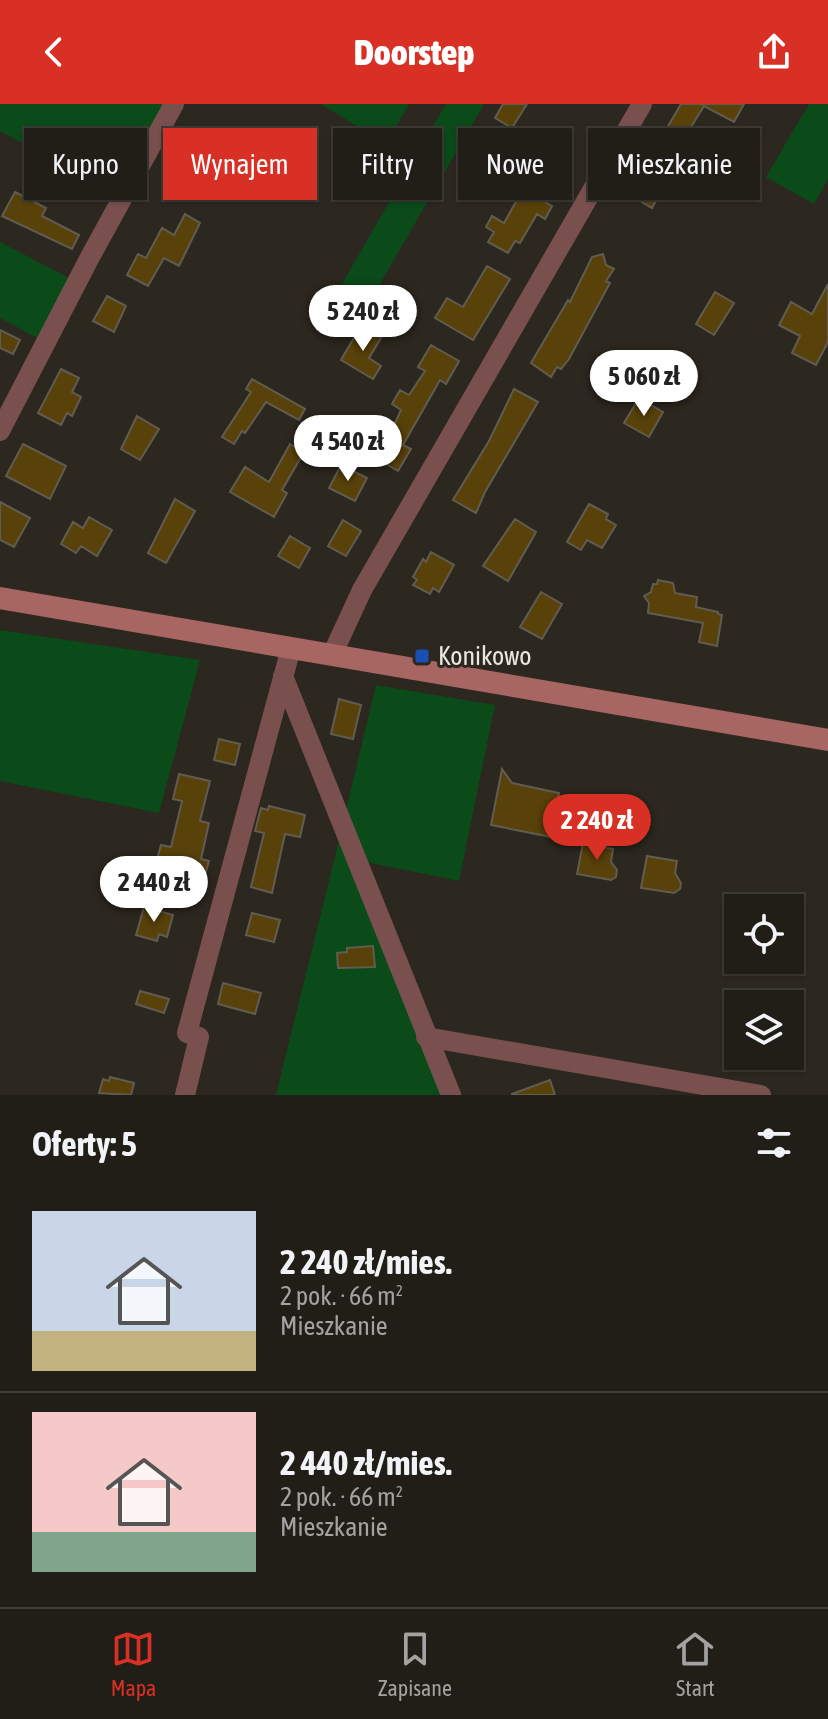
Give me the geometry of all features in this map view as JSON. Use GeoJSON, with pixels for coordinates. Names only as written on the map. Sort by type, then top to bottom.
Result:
{"type":"FeatureCollection","features":[{"type":"Feature","properties":{"kind":"main road"},"geometry":{"type":"LineString","coordinates":[[0,598],[828,740]]}},
{"type":"Feature","properties":{"kind":"street"},"geometry":{"type":"LineString","coordinates":[[0,431],[174,104]]}},
{"type":"Feature","properties":{"kind":"street"},"geometry":{"type":"LineString","coordinates":[[332,655],[362,590],[642,104]]}},
{"type":"Feature","properties":{"kind":"street"},"geometry":{"type":"LineString","coordinates":[[185,1095],[199,1037],[187,1033],[291,648]]}},
{"type":"Feature","properties":{"kind":"street"},"geometry":{"type":"LineString","coordinates":[[283,676],[451,1095]]}},
{"type":"Feature","properties":{"kind":"street"},"geometry":{"type":"LineString","coordinates":[[426,1037],[761,1095]]}},
{"type":"Feature","properties":{"kind":"green space"},"geometry":{"type":"Polygon","coordinates":[[[0,104],[166,104],[147,139],[147,128],[24,128],[24,144],[0,131],[0,104]]]}},
{"type":"Feature","properties":{"kind":"green space"},"geometry":{"type":"Polygon","coordinates":[[[321,104],[409,104],[395,128],[360,128],[321,104]]]}},
{"type":"Feature","properties":{"kind":"green space"},"geometry":{"type":"Polygon","coordinates":[[[446,104],[484,104],[470,128],[458,128],[458,149],[442,177],[442,128],[432,128],[446,104]]]}},
{"type":"Feature","properties":{"kind":"green space"},"geometry":{"type":"Polygon","coordinates":[[[809,104],[828,104],[828,179],[814,204],[766,177],[809,104]]]}},
{"type":"Feature","properties":{"kind":"green space"},"geometry":{"type":"Polygon","coordinates":[[[390,200],[428,200],[351,334],[321,320],[390,200]]]}},
{"type":"Feature","properties":{"kind":"green space"},"geometry":{"type":"Polygon","coordinates":[[[0,242],[73,280],[41,340],[0,318],[0,242]]]}},
{"type":"Feature","properties":{"kind":"green space"},"geometry":{"type":"Polygon","coordinates":[[[0,630],[200,660],[159,813],[0,781],[0,630]]]}},
{"type":"Feature","properties":{"kind":"green space"},"geometry":{"type":"Polygon","coordinates":[[[376,685],[495,705],[459,881],[366,862],[346,810],[376,685]]]}},
{"type":"Feature","properties":{"kind":"green space"},"geometry":{"type":"Polygon","coordinates":[[[340,836],[441,1095],[276,1095],[340,836]]]}},
{"type":"Feature","properties":{"kind":"building"},"geometry":{"type":"Polygon","coordinates":[[[503,104],[527,104],[512,128],[495,118],[503,104]]]}},
{"type":"Feature","properties":{"kind":"building"},"geometry":{"type":"Polygon","coordinates":[[[681,104],[744,104],[734,122],[704,106],[690,128],[667,128],[681,104]]]}},
{"type":"Feature","properties":{"kind":"building"},"geometry":{"type":"Polygon","coordinates":[[[15,192],[24,197],[24,200],[46,208],[42,216],[79,235],[72,249],[2,216],[15,192]]]}},
{"type":"Feature","properties":{"kind":"building"},"geometry":{"type":"Polygon","coordinates":[[[517,200],[542,200],[552,206],[545,219],[537,214],[520,243],[515,241],[508,253],[488,242],[494,232],[486,227],[492,216],[504,223],[517,200]]]}},
{"type":"Feature","properties":{"kind":"building"},"geometry":{"type":"Polygon","coordinates":[[[638,200],[656,200],[652,208],[638,200]]]}},
{"type":"Feature","properties":{"kind":"building"},"geometry":{"type":"Polygon","coordinates":[[[185,214],[200,223],[179,266],[164,258],[148,286],[127,275],[138,254],[146,258],[162,228],[174,235],[185,214]]]}},
{"type":"Feature","properties":{"kind":"building"},"geometry":{"type":"Polygon","coordinates":[[[603,254],[606,265],[614,269],[606,281],[610,283],[569,359],[561,369],[557,367],[551,377],[531,363],[568,300],[570,302],[592,257],[603,254]]]}},
{"type":"Feature","properties":{"kind":"building"},"geometry":{"type":"Polygon","coordinates":[[[487,266],[510,279],[473,340],[435,318],[447,298],[463,307],[487,266]]]}},
{"type":"Feature","properties":{"kind":"building"},"geometry":{"type":"Polygon","coordinates":[[[828,284],[828,342],[816,365],[792,353],[800,336],[779,325],[791,302],[812,314],[828,284]]]}},
{"type":"Feature","properties":{"kind":"building"},"geometry":{"type":"Polygon","coordinates":[[[715,292],[734,303],[714,335],[696,324],[715,292]]]}},
{"type":"Feature","properties":{"kind":"building"},"geometry":{"type":"Polygon","coordinates":[[[107,296],[126,306],[114,332],[93,321],[107,296]]]}},
{"type":"Feature","properties":{"kind":"building"},"geometry":{"type":"Polygon","coordinates":[[[361,326],[381,338],[369,358],[381,366],[373,379],[341,360],[361,326]]]}},
{"type":"Feature","properties":{"kind":"building"},"geometry":{"type":"Polygon","coordinates":[[[0,330],[20,340],[13,354],[0,348],[0,330]]]}},
{"type":"Feature","properties":{"kind":"building"},"geometry":{"type":"Polygon","coordinates":[[[431,345],[459,361],[446,384],[440,380],[403,445],[411,449],[398,471],[376,458],[381,450],[360,438],[368,424],[389,436],[401,410],[392,404],[400,390],[409,395],[425,371],[418,367],[431,345]]]}},
{"type":"Feature","properties":{"kind":"building"},"geometry":{"type":"Polygon","coordinates":[[[61,369],[79,378],[72,392],[81,397],[72,416],[67,413],[61,425],[38,413],[61,369]]]}},
{"type":"Feature","properties":{"kind":"building"},"geometry":{"type":"Polygon","coordinates":[[[252,379],[305,409],[299,420],[266,402],[234,444],[222,437],[251,392],[246,389],[252,379]]]}},
{"type":"Feature","properties":{"kind":"building"},"geometry":{"type":"Polygon","coordinates":[[[514,389],[538,402],[476,513],[453,500],[489,441],[514,389]]]}},
{"type":"Feature","properties":{"kind":"building"},"geometry":{"type":"Polygon","coordinates":[[[639,398],[663,412],[649,437],[624,423],[639,398]]]}},
{"type":"Feature","properties":{"kind":"building"},"geometry":{"type":"Polygon","coordinates":[[[137,416],[159,429],[140,460],[121,449],[137,416]]]}},
{"type":"Feature","properties":{"kind":"building"},"geometry":{"type":"Polygon","coordinates":[[[23,444],[66,466],[50,499],[6,476],[23,444]]]}},
{"type":"Feature","properties":{"kind":"building"},"geometry":{"type":"Polygon","coordinates":[[[290,444],[304,452],[282,490],[287,493],[274,517],[230,492],[245,467],[269,482],[290,444]]]}},
{"type":"Feature","properties":{"kind":"building"},"geometry":{"type":"Polygon","coordinates":[[[341,465],[367,478],[355,501],[329,488],[341,465]]]}},
{"type":"Feature","properties":{"kind":"building"},"geometry":{"type":"Polygon","coordinates":[[[175,499],[195,511],[166,563],[148,553],[175,499]]]}},
{"type":"Feature","properties":{"kind":"building"},"geometry":{"type":"Polygon","coordinates":[[[0,502],[30,518],[14,547],[0,540],[0,502]]]}},
{"type":"Feature","properties":{"kind":"building"},"geometry":{"type":"Polygon","coordinates":[[[589,504],[608,514],[606,519],[616,525],[602,548],[587,540],[581,550],[567,542],[589,504]]]}},
{"type":"Feature","properties":{"kind":"building"},"geometry":{"type":"Polygon","coordinates":[[[89,517],[112,530],[97,556],[81,546],[76,553],[61,544],[73,522],[83,528],[89,517]]]}},
{"type":"Feature","properties":{"kind":"building"},"geometry":{"type":"Polygon","coordinates":[[[515,519],[536,532],[508,581],[483,566],[515,519]]]}},
{"type":"Feature","properties":{"kind":"building"},"geometry":{"type":"Polygon","coordinates":[[[343,520],[361,531],[346,556],[328,546],[343,520]]]}},
{"type":"Feature","properties":{"kind":"building"},"geometry":{"type":"Polygon","coordinates":[[[290,536],[310,548],[299,568],[278,556],[290,536]]]}},
{"type":"Feature","properties":{"kind":"building"},"geometry":{"type":"Polygon","coordinates":[[[431,552],[454,565],[439,592],[433,588],[430,594],[413,585],[417,580],[413,577],[423,559],[426,562],[431,552]]]}},
{"type":"Feature","properties":{"kind":"building"},"geometry":{"type":"Polygon","coordinates":[[[658,580],[673,583],[675,593],[697,597],[696,607],[722,615],[717,646],[699,642],[703,623],[648,613],[649,603],[644,596],[651,592],[658,580]]]}},
{"type":"Feature","properties":{"kind":"building"},"geometry":{"type":"Polygon","coordinates":[[[541,592],[562,604],[542,639],[520,627],[541,592]]]}},
{"type":"Feature","properties":{"kind":"building"},"geometry":{"type":"Polygon","coordinates":[[[339,699],[361,705],[353,739],[331,734],[339,699]]]}},
{"type":"Feature","properties":{"kind":"building"},"geometry":{"type":"Polygon","coordinates":[[[219,739],[240,744],[235,765],[214,760],[219,739]]]}},
{"type":"Feature","properties":{"kind":"building"},"geometry":{"type":"Polygon","coordinates":[[[502,769],[512,783],[559,793],[551,837],[491,825],[502,769]]]}},
{"type":"Feature","properties":{"kind":"building"},"geometry":{"type":"Polygon","coordinates":[[[179,774],[210,781],[200,821],[209,823],[201,859],[209,861],[205,875],[176,872],[173,880],[153,874],[161,845],[171,847],[182,801],[173,799],[179,774]]]}},
{"type":"Feature","properties":{"kind":"building"},"geometry":{"type":"Polygon","coordinates":[[[269,806],[305,815],[300,837],[285,834],[272,893],[251,887],[264,833],[255,831],[261,808],[268,810],[269,806]]]}},
{"type":"Feature","properties":{"kind":"building"},"geometry":{"type":"Polygon","coordinates":[[[583,843],[613,849],[611,862],[617,870],[616,877],[611,880],[577,874],[583,843]]]}},
{"type":"Feature","properties":{"kind":"building"},"geometry":{"type":"Polygon","coordinates":[[[647,856],[677,861],[675,873],[681,883],[680,889],[674,893],[641,888],[647,856]]]}},
{"type":"Feature","properties":{"kind":"building"},"geometry":{"type":"Polygon","coordinates":[[[144,907],[173,915],[167,937],[159,934],[157,941],[136,935],[144,907]]]}},
{"type":"Feature","properties":{"kind":"building"},"geometry":{"type":"Polygon","coordinates":[[[252,913],[280,920],[274,942],[246,935],[252,913]]]}},
{"type":"Feature","properties":{"kind":"building"},"geometry":{"type":"Polygon","coordinates":[[[373,946],[375,967],[338,968],[337,953],[347,952],[347,948],[373,946]]]}},
{"type":"Feature","properties":{"kind":"building"},"geometry":{"type":"Polygon","coordinates":[[[223,983],[261,993],[255,1014],[218,1004],[223,983]]]}},
{"type":"Feature","properties":{"kind":"building"},"geometry":{"type":"Polygon","coordinates":[[[140,991],[169,999],[164,1013],[136,1004],[140,991]]]}},
{"type":"Feature","properties":{"kind":"building"},"geometry":{"type":"Polygon","coordinates":[[[110,1077],[134,1083],[131,1095],[99,1093],[103,1079],[109,1081],[110,1077]]]}},
{"type":"Feature","properties":{"kind":"building"},"geometry":{"type":"Polygon","coordinates":[[[550,1080],[555,1095],[512,1095],[512,1094],[550,1080]]]}},
{"type":"Feature","properties":{"kind":"place","name":"Konikowo"},"geometry":{"type":"Point","coordinates":[422,656]}}]}
